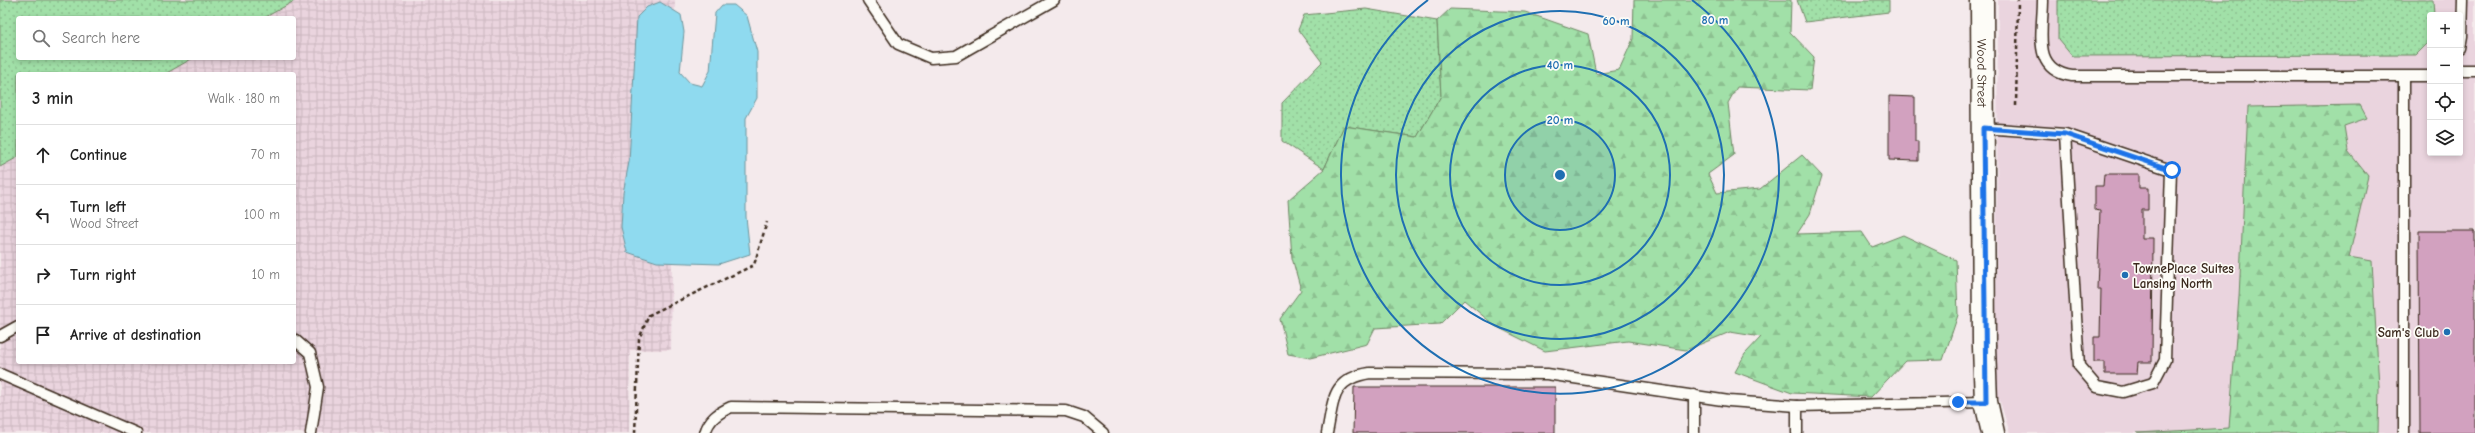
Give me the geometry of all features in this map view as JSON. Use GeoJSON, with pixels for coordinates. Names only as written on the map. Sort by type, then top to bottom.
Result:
{"type":"FeatureCollection","features":[{"type":"Feature","properties":{"kind":"street","name":"Wood Street"},"geometry":{"type":"LineString","coordinates":[[1982,0],[1986,402],[1993,433]]}},
{"type":"Feature","properties":{"kind":"lane"},"geometry":{"type":"LineString","coordinates":[[868,0],[898,44],[931,58],[956,56],[1054,0]]}},
{"type":"Feature","properties":{"kind":"lane"},"geometry":{"type":"LineString","coordinates":[[2043,0],[2044,59],[2050,68],[2058,74],[2072,76],[2404,78],[2427,76]]}},
{"type":"Feature","properties":{"kind":"lane"},"geometry":{"type":"LineString","coordinates":[[2463,0],[2463,12]]}},
{"type":"Feature","properties":{"kind":"lane"},"geometry":{"type":"LineString","coordinates":[[2463,70],[2475,70]]}},
{"type":"Feature","properties":{"kind":"lane"},"geometry":{"type":"LineString","coordinates":[[2404,78],[2404,433]]}},
{"type":"Feature","properties":{"kind":"lane"},"geometry":{"type":"LineString","coordinates":[[1983,128],[2065,134],[2172,170],[2165,360],[2153,383],[2123,392],[2097,387],[2079,366],[2065,134]]}},
{"type":"Feature","properties":{"kind":"lane"},"geometry":{"type":"LineString","coordinates":[[0,336],[16,327]]}},
{"type":"Feature","properties":{"kind":"lane"},"geometry":{"type":"LineString","coordinates":[[296,341],[310,353],[318,387],[311,433]]}},
{"type":"Feature","properties":{"kind":"lane"},"geometry":{"type":"LineString","coordinates":[[1327,433],[1335,394],[1354,376],[1370,373],[1547,374],[1729,401],[1797,406],[1986,402]]}},
{"type":"Feature","properties":{"kind":"lane"},"geometry":{"type":"LineString","coordinates":[[0,374],[136,433]]}},
{"type":"Feature","properties":{"kind":"lane"},"geometry":{"type":"LineString","coordinates":[[1694,395],[1694,433]]}},
{"type":"Feature","properties":{"kind":"lane"},"geometry":{"type":"LineString","coordinates":[[1797,406],[1797,433]]}},
{"type":"Feature","properties":{"kind":"lane"},"geometry":{"type":"LineString","coordinates":[[705,433],[708,425],[718,413],[731,407],[1066,411],[1084,417],[1103,433]]}},
{"type":"Feature","properties":{"kind":"path"},"geometry":{"type":"LineString","coordinates":[[2016,106],[2018,0]]}},
{"type":"Feature","properties":{"kind":"path"},"geometry":{"type":"LineString","coordinates":[[635,433],[639,339],[649,315],[754,265],[767,222]]}},
{"type":"Feature","properties":{"kind":"shaded area"},"geometry":{"type":"Polygon","coordinates":[[[259,0],[675,0],[671,350],[630,350],[629,433],[0,433],[0,133],[16,125],[16,364],[296,364],[296,72],[119,72],[142,60],[296,60],[296,16],[228,16],[259,0]]]}},
{"type":"Feature","properties":{"kind":"shaded area"},"geometry":{"type":"Polygon","coordinates":[[[1998,0],[2475,0],[2475,433],[2010,433],[1996,389],[1998,0]]]}},
{"type":"Feature","properties":{"kind":"green space"},"geometry":{"type":"Polygon","coordinates":[[[0,0],[296,0],[268,16],[16,16],[16,60],[190,60],[168,72],[16,72],[16,158],[0,167],[0,0]]]}},
{"type":"Feature","properties":{"kind":"green space"},"geometry":{"type":"Polygon","coordinates":[[[1634,0],[1791,0],[1790,32],[1814,57],[1810,90],[1737,87],[1728,103],[1734,155],[1708,174],[1717,193],[1760,189],[1802,155],[1822,176],[1810,214],[1797,234],[1862,232],[1872,247],[1903,235],[1956,260],[1958,315],[1943,360],[1905,361],[1871,397],[1792,393],[1735,372],[1745,354],[1761,337],[1730,332],[1686,350],[1628,341],[1545,351],[1495,326],[1464,300],[1440,324],[1375,328],[1367,344],[1310,358],[1288,354],[1280,319],[1301,290],[1292,258],[1288,200],[1324,169],[1344,126],[1417,137],[1441,96],[1437,21],[1450,9],[1525,12],[1588,34],[1596,74],[1619,70],[1633,39],[1634,0]]]}},
{"type":"Feature","properties":{"kind":"green space"},"geometry":{"type":"Polygon","coordinates":[[[1797,0],[1889,0],[1889,12],[1805,22],[1797,0]]]}},
{"type":"Feature","properties":{"kind":"green space"},"geometry":{"type":"Polygon","coordinates":[[[2058,0],[2433,0],[2434,12],[2427,12],[2427,44],[2416,55],[2072,56],[2058,39],[2058,0]]]}},
{"type":"Feature","properties":{"kind":"green space"},"geometry":{"type":"Polygon","coordinates":[[[1366,9],[1437,21],[1441,96],[1417,137],[1344,126],[1324,169],[1282,141],[1282,103],[1322,62],[1298,30],[1304,15],[1366,9]]]}},
{"type":"Feature","properties":{"kind":"green space"},"geometry":{"type":"Polygon","coordinates":[[[2360,105],[2367,118],[2344,126],[2348,151],[2368,176],[2349,257],[2372,261],[2379,387],[2378,433],[2137,433],[2229,428],[2239,297],[2248,107],[2360,105]]]}},
{"type":"Feature","properties":{"kind":"water"},"geometry":{"type":"Polygon","coordinates":[[[660,2],[681,15],[684,32],[680,72],[690,83],[702,86],[710,71],[715,13],[722,5],[734,5],[747,16],[757,52],[757,98],[746,118],[746,217],[750,254],[719,264],[657,262],[627,252],[621,227],[623,193],[629,162],[637,17],[647,7],[660,2]]]}},
{"type":"Feature","properties":{"kind":"building"},"geometry":{"type":"Polygon","coordinates":[[[1889,96],[1915,97],[1915,141],[1918,141],[1918,161],[1889,160],[1889,96]]]}},
{"type":"Feature","properties":{"kind":"building","name":"TownePlace Suites Lansing North"},"geometry":{"type":"Polygon","coordinates":[[[2104,174],[2139,174],[2139,188],[2148,188],[2148,210],[2142,210],[2142,238],[2153,238],[2152,362],[2138,362],[2137,374],[2105,374],[2105,362],[2094,362],[2094,337],[2100,337],[2101,289],[2097,289],[2100,211],[2095,210],[2095,186],[2103,186],[2104,174]]]}},
{"type":"Feature","properties":{"kind":"building","name":"Sam's Club"},"geometry":{"type":"Polygon","coordinates":[[[2419,231],[2475,231],[2475,433],[2420,433],[2419,231]]]}},
{"type":"Feature","properties":{"kind":"building"},"geometry":{"type":"Polygon","coordinates":[[[1354,387],[1555,387],[1555,433],[1353,433],[1354,387]]]}},
{"type":"Feature","properties":{"kind":"place","name":"TownePlace Suites Lansing North"},"geometry":{"type":"Point","coordinates":[2125,275]}},
{"type":"Feature","properties":{"kind":"place","name":"Sam's Club"},"geometry":{"type":"Point","coordinates":[2447,332]}},
{"type":"Feature","properties":{"kind":"route"},"geometry":{"type":"LineString","coordinates":[[1958,402],[1986,402],[1984,346],[1983,128],[2065,134],[2172,170]]}}]}
